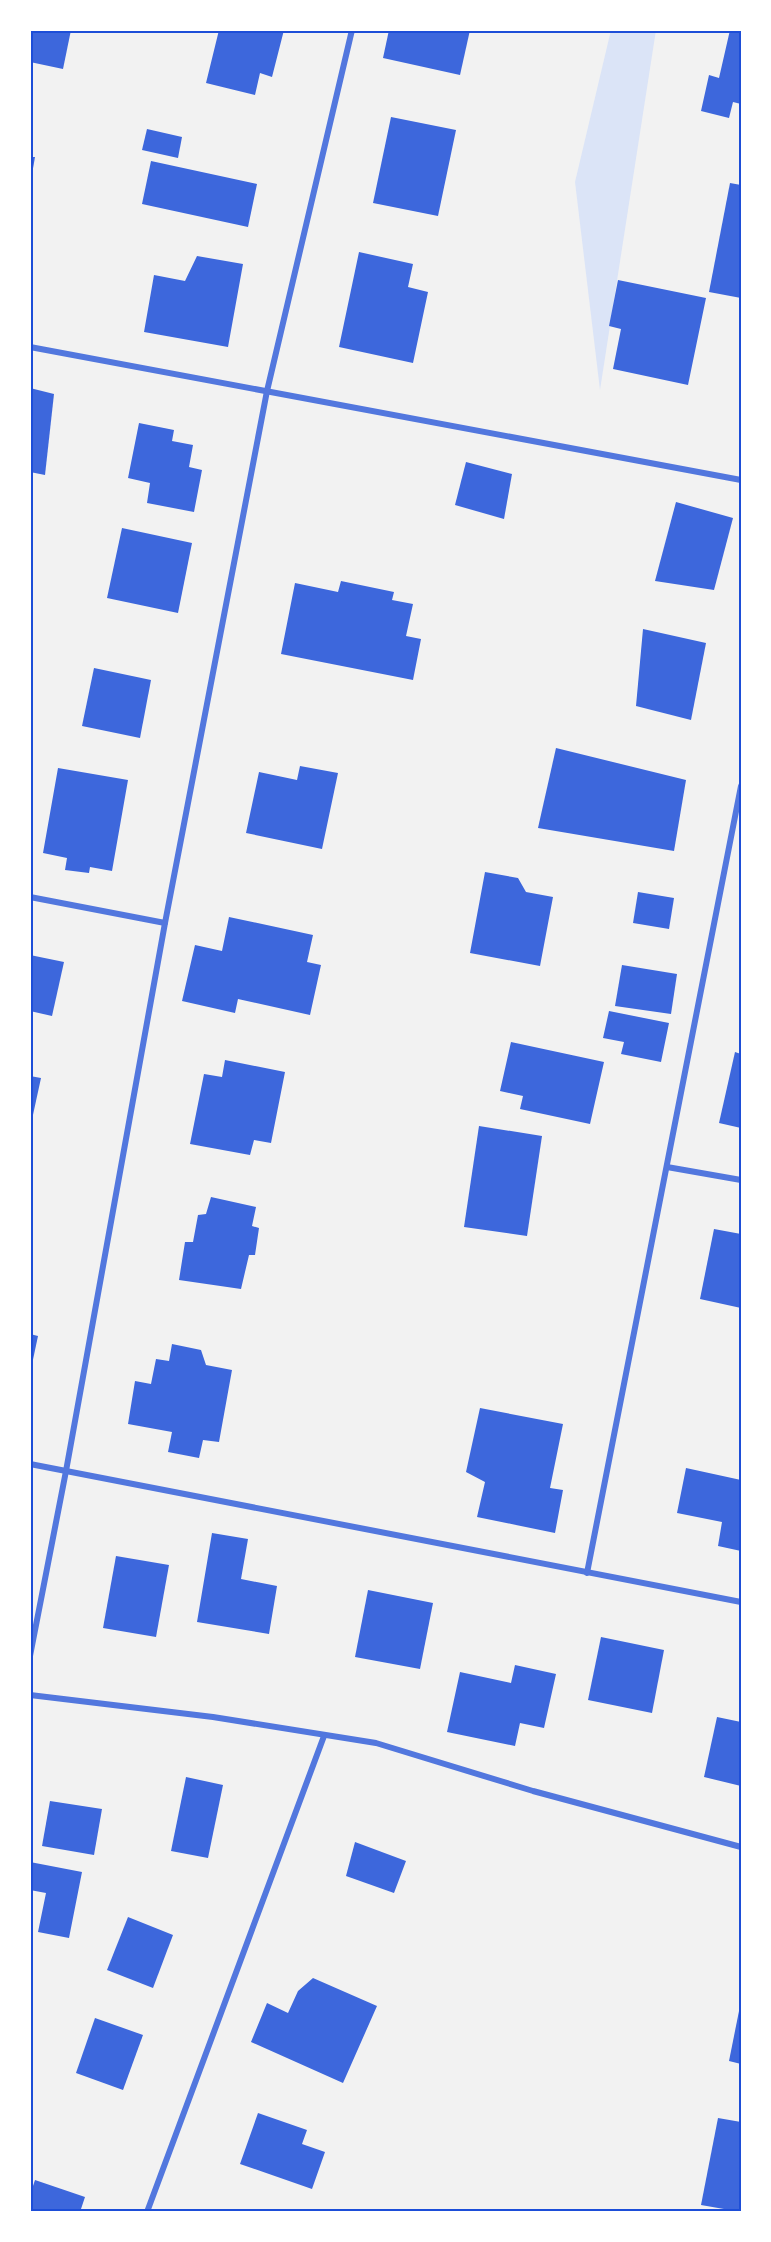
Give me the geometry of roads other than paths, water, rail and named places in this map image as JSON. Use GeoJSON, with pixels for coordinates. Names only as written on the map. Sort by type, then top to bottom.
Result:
{"type":"FeatureCollection","features":[{"type":"Feature","properties":{"kind":"street"},"geometry":{"type":"LineString","coordinates":[[30,1656],[66,1471],[165,923],[267,391],[352,30]]}},
{"type":"Feature","properties":{"kind":"street"},"geometry":{"type":"LineString","coordinates":[[30,347],[741,480]]}},
{"type":"Feature","properties":{"kind":"street"},"geometry":{"type":"LineString","coordinates":[[587,1573],[741,786]]}},
{"type":"Feature","properties":{"kind":"street"},"geometry":{"type":"LineString","coordinates":[[30,897],[165,923]]}},
{"type":"Feature","properties":{"kind":"street"},"geometry":{"type":"LineString","coordinates":[[667,1167],[741,1180]]}},
{"type":"Feature","properties":{"kind":"street"},"geometry":{"type":"LineString","coordinates":[[30,1464],[741,1602]]}},
{"type":"Feature","properties":{"kind":"street"},"geometry":{"type":"LineString","coordinates":[[30,1695],[213,1717],[376,1743],[533,1791],[741,1847]]}},
{"type":"Feature","properties":{"kind":"street"},"geometry":{"type":"LineString","coordinates":[[147,2212],[324,1736]]}}]}
